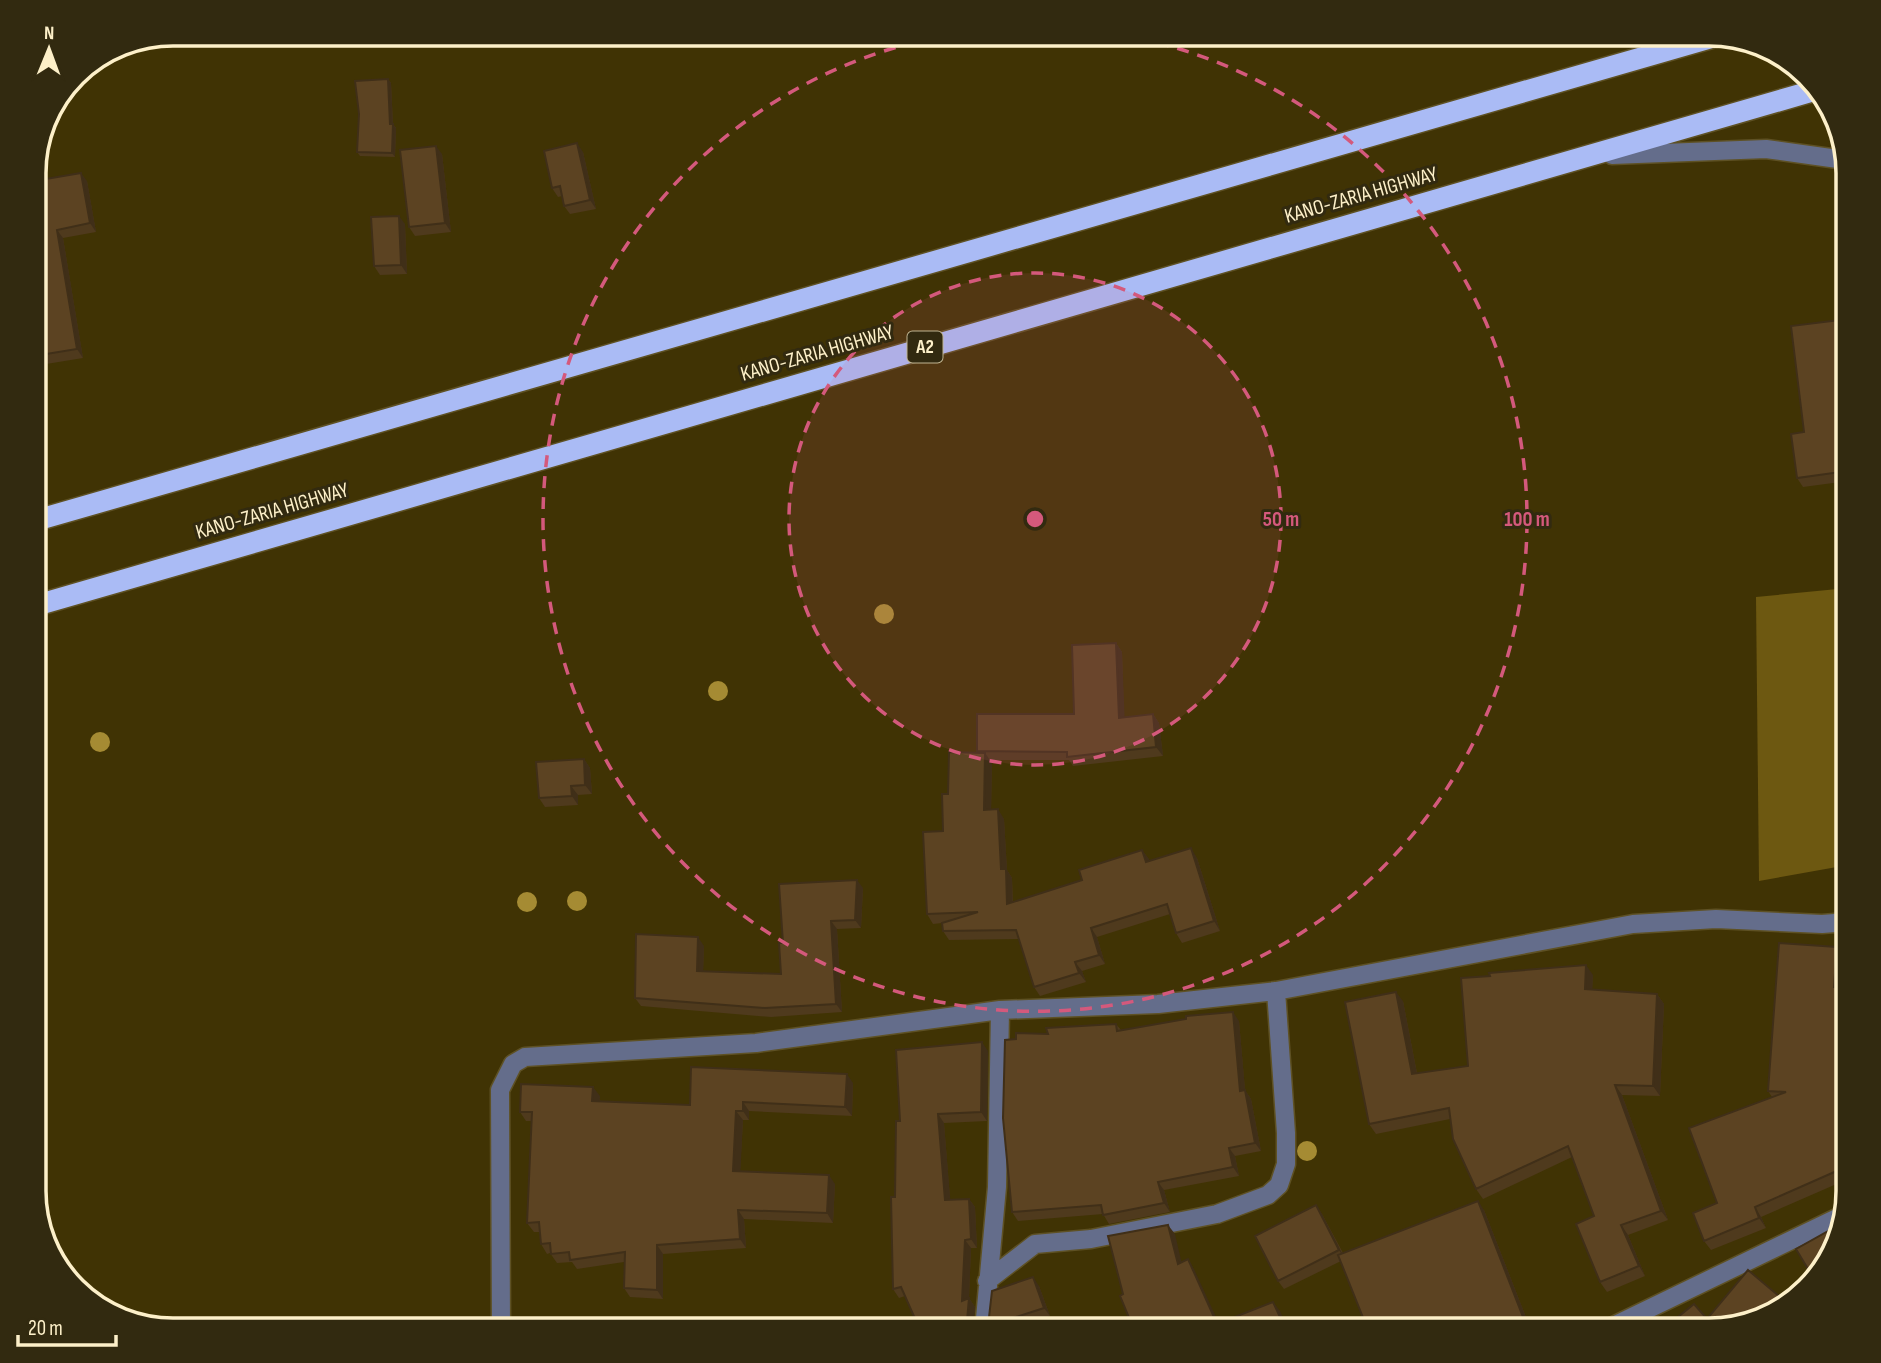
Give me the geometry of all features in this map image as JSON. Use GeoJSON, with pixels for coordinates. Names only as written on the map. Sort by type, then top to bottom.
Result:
{"type":"FeatureCollection","features":[{"type":"Feature","properties":{"kind":"highway"},"geometry":{"type":"LineString","coordinates":[[46,514],[1682,46]]}},
{"type":"Feature","properties":{"kind":"highway","name":"KANO-ZARIA HIGHWAY"},"geometry":{"type":"LineString","coordinates":[[46,603],[1807,93]]}},
{"type":"Feature","properties":{"kind":"street"},"geometry":{"type":"LineString","coordinates":[[1581,157],[1766,149],[1834,159]]}},
{"type":"Feature","properties":{"kind":"street"},"geometry":{"type":"LineString","coordinates":[[501,1318],[500,1090],[513,1064],[525,1057],[756,1043],[1000,1010],[1158,1004],[1276,990],[1633,925],[1716,919],[1822,925],[1836,923]]}},
{"type":"Feature","properties":{"kind":"street"},"geometry":{"type":"LineString","coordinates":[[987,1281],[1035,1244],[1091,1239],[1217,1214],[1268,1195],[1279,1185],[1286,1164],[1286,1133],[1276,990]]}},
{"type":"Feature","properties":{"kind":"street"},"geometry":{"type":"LineString","coordinates":[[985,1318],[997,1187],[1000,1010]]}},
{"type":"Feature","properties":{"kind":"street"},"geometry":{"type":"LineString","coordinates":[[1630,1318],[1832,1221]]}},
{"type":"Feature","properties":{"kind":"shaded area"},"geometry":{"type":"Polygon","coordinates":[[[1836,589],[1836,867],[1759,881],[1756,597],[1836,589]]]}},
{"type":"Feature","properties":{"kind":"building"},"geometry":{"type":"Polygon","coordinates":[[[388,79],[390,124],[393,124],[392,153],[357,152],[359,114],[355,81],[388,79]]]}},
{"type":"Feature","properties":{"kind":"building"},"geometry":{"type":"Polygon","coordinates":[[[577,143],[590,200],[564,206],[560,186],[552,188],[544,151],[577,143]]]}},
{"type":"Feature","properties":{"kind":"building"},"geometry":{"type":"Polygon","coordinates":[[[436,146],[445,223],[409,227],[400,150],[436,146]]]}},
{"type":"Feature","properties":{"kind":"building"},"geometry":{"type":"Polygon","coordinates":[[[81,173],[90,223],[57,230],[77,349],[46,354],[46,179],[81,173]]]}},
{"type":"Feature","properties":{"kind":"building"},"geometry":{"type":"Polygon","coordinates":[[[399,216],[401,265],[374,266],[371,217],[399,216]]]}},
{"type":"Feature","properties":{"kind":"building"},"geometry":{"type":"Polygon","coordinates":[[[1836,320],[1836,473],[1797,478],[1791,434],[1804,432],[1791,326],[1836,320]]]}},
{"type":"Feature","properties":{"kind":"building"},"geometry":{"type":"Polygon","coordinates":[[[1116,643],[1119,718],[1153,714],[1156,747],[1067,757],[1067,752],[977,751],[977,714],[1074,714],[1072,645],[1116,643]]]}},
{"type":"Feature","properties":{"kind":"building"},"geometry":{"type":"Polygon","coordinates":[[[949,752],[985,753],[984,810],[998,809],[1001,869],[1006,869],[1007,904],[1082,880],[1079,870],[1142,850],[1146,862],[1191,848],[1214,921],[1176,933],[1167,904],[1091,928],[1099,955],[1075,962],[1079,973],[1034,987],[1016,930],[943,931],[942,923],[978,912],[927,914],[923,832],[943,831],[942,794],[948,794],[949,752]]]}},
{"type":"Feature","properties":{"kind":"building"},"geometry":{"type":"Polygon","coordinates":[[[584,759],[585,785],[571,786],[572,796],[539,798],[536,762],[584,759]]]}},
{"type":"Feature","properties":{"kind":"building"},"geometry":{"type":"Polygon","coordinates":[[[857,880],[855,920],[831,921],[836,1004],[765,1008],[635,998],[636,934],[698,937],[697,971],[781,974],[779,943],[783,943],[779,884],[857,880]]]}},
{"type":"Feature","properties":{"kind":"building"},"geometry":{"type":"Polygon","coordinates":[[[1779,943],[1836,947],[1836,1171],[1755,1207],[1759,1218],[1704,1241],[1693,1213],[1717,1203],[1689,1128],[1786,1092],[1768,1091],[1779,943]]]}},
{"type":"Feature","properties":{"kind":"building"},"geometry":{"type":"Polygon","coordinates":[[[1586,965],[1585,989],[1657,994],[1653,1086],[1615,1085],[1661,1211],[1621,1225],[1639,1266],[1600,1282],[1576,1224],[1594,1216],[1568,1146],[1476,1189],[1453,1139],[1449,1108],[1369,1124],[1345,1002],[1396,992],[1412,1074],[1468,1066],[1461,978],[1586,965]]]}},
{"type":"Feature","properties":{"kind":"building"},"geometry":{"type":"Polygon","coordinates":[[[1233,1012],[1240,1091],[1245,1090],[1255,1143],[1229,1148],[1233,1167],[1158,1182],[1164,1203],[1103,1215],[1101,1205],[1012,1212],[1003,1118],[1005,1040],[1016,1039],[1016,1033],[1048,1034],[1046,1028],[1116,1024],[1117,1031],[1186,1019],[1186,1016],[1233,1012]]]}},
{"type":"Feature","properties":{"kind":"building"},"geometry":{"type":"Polygon","coordinates":[[[982,1042],[981,1112],[938,1114],[945,1200],[969,1199],[971,1239],[965,1240],[962,1301],[969,1298],[967,1318],[915,1318],[901,1287],[893,1289],[891,1197],[895,1197],[896,1121],[900,1121],[896,1050],[982,1042]]]}},
{"type":"Feature","properties":{"kind":"building"},"geometry":{"type":"Polygon","coordinates":[[[691,1067],[847,1074],[845,1107],[743,1102],[743,1111],[736,1111],[733,1171],[829,1175],[827,1213],[738,1210],[740,1239],[657,1245],[657,1290],[624,1288],[625,1252],[570,1260],[569,1252],[551,1254],[550,1243],[541,1244],[539,1222],[527,1223],[532,1112],[520,1112],[521,1084],[593,1087],[592,1101],[690,1105],[691,1067]]]}},
{"type":"Feature","properties":{"kind":"building"},"geometry":{"type":"Polygon","coordinates":[[[1478,1201],[1523,1318],[1363,1318],[1338,1255],[1478,1201]]]}},
{"type":"Feature","properties":{"kind":"building"},"geometry":{"type":"Polygon","coordinates":[[[1316,1205],[1339,1250],[1278,1281],[1255,1236],[1316,1205]]]}},
{"type":"Feature","properties":{"kind":"building"},"geometry":{"type":"Polygon","coordinates":[[[1168,1225],[1178,1264],[1188,1259],[1214,1318],[1129,1318],[1120,1296],[1123,1294],[1108,1236],[1168,1225]]]}},
{"type":"Feature","properties":{"kind":"building"},"geometry":{"type":"Polygon","coordinates":[[[1829,1231],[1808,1269],[1796,1249],[1829,1231]]]}},
{"type":"Feature","properties":{"kind":"building"},"geometry":{"type":"Polygon","coordinates":[[[1748,1270],[1779,1296],[1749,1311],[1708,1318],[1748,1270]]]}},
{"type":"Feature","properties":{"kind":"building"},"geometry":{"type":"Polygon","coordinates":[[[1033,1277],[1044,1308],[1013,1318],[989,1318],[992,1291],[1033,1277]]]}},
{"type":"Feature","properties":{"kind":"building"},"geometry":{"type":"Polygon","coordinates":[[[1273,1302],[1280,1318],[1232,1318],[1273,1302]]]}},
{"type":"Feature","properties":{"kind":"building"},"geometry":{"type":"Polygon","coordinates":[[[1694,1304],[1706,1318],[1677,1318],[1694,1304]]]}}]}
